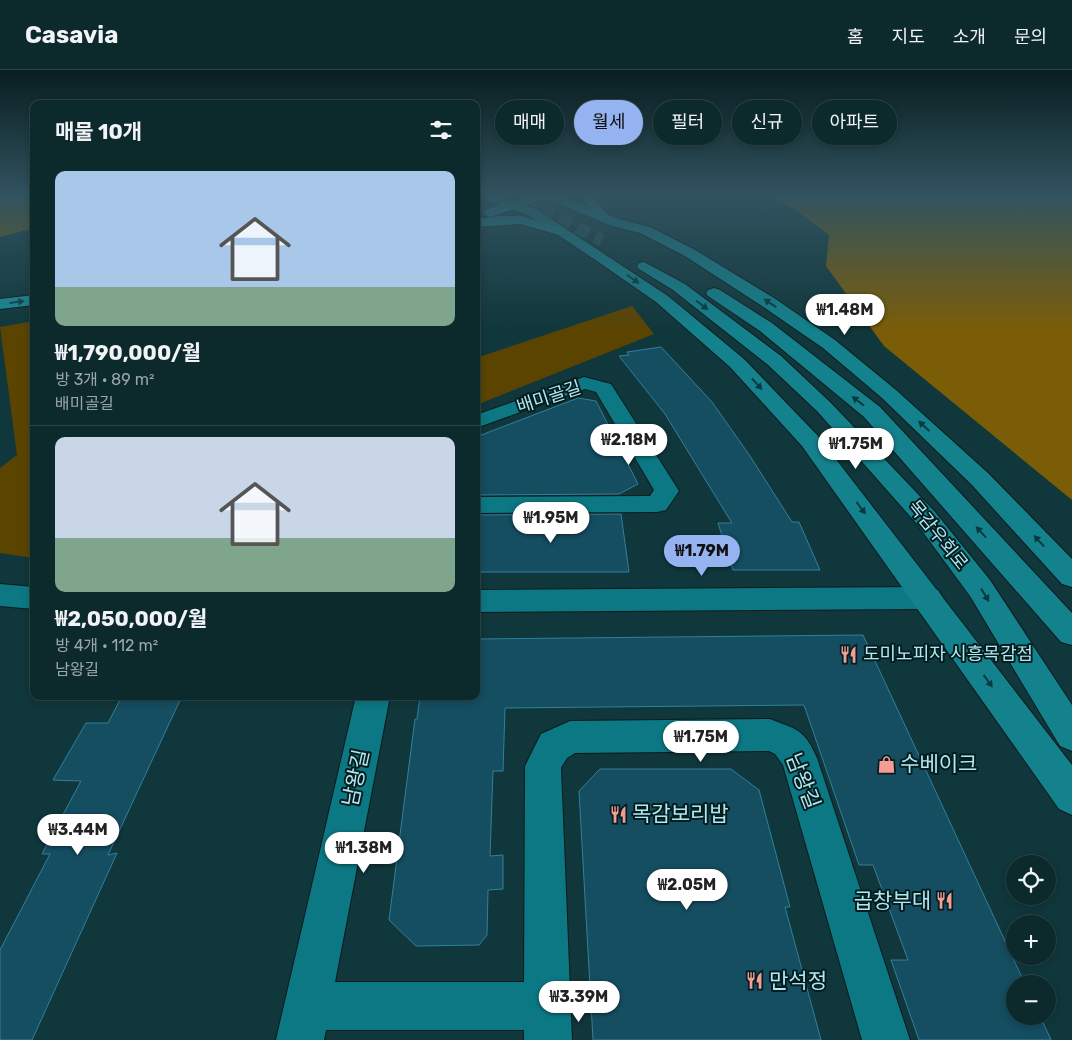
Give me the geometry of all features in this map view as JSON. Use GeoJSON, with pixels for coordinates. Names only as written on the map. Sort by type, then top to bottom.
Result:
{"type":"FeatureCollection","features":[{"type":"Feature","properties":{"kind":"main road"},"geometry":{"type":"LineString","coordinates":[[574,240],[662,299],[737,363],[810,441],[928,598],[1072,796]]}},
{"type":"Feature","properties":{"kind":"main road","name":"목감우회로"},"geometry":{"type":"LineString","coordinates":[[613,240],[679,287],[774,360],[824,407],[926,518],[980,588],[1072,735]]}},
{"type":"Feature","properties":{"kind":"main road","name":"목감우회로"},"geometry":{"type":"LineString","coordinates":[[614,240],[703,285],[766,327],[872,412],[1072,633]]}},
{"type":"Feature","properties":{"kind":"main road"},"geometry":{"type":"LineString","coordinates":[[665,240],[690,253],[768,302],[829,344],[889,394],[980,479],[1072,577]]}},
{"type":"Feature","properties":{"kind":"main road"},"geometry":{"type":"LineString","coordinates":[[8,287],[30,285]]}},
{"type":"Feature","properties":{"kind":"main road"},"geometry":{"type":"LineString","coordinates":[[0,304],[30,300]]}},
{"type":"Feature","properties":{"kind":"street","name":"배미골길"},"geometry":{"type":"LineString","coordinates":[[480,421],[584,383],[604,388],[667,491],[658,504],[480,505]]}},
{"type":"Feature","properties":{"kind":"street"},"geometry":{"type":"LineString","coordinates":[[0,595],[30,598]]}},
{"type":"Feature","properties":{"kind":"street"},"geometry":{"type":"LineString","coordinates":[[480,601],[928,598]]}},
{"type":"Feature","properties":{"kind":"street","name":"남왕길"},"geometry":{"type":"LineString","coordinates":[[372,700],[303,1023],[548,1023],[543,766],[554,746],[570,737],[770,735],[788,742],[799,758],[886,1040]]}},
{"type":"Feature","properties":{"kind":"shaded area"},"geometry":{"type":"Polygon","coordinates":[[[828,240],[1072,240],[1072,500],[884,346],[826,266],[828,240]]]}},
{"type":"Feature","properties":{"kind":"shaded area"},"geometry":{"type":"Polygon","coordinates":[[[632,306],[654,334],[480,403],[480,357],[632,306]]]}},
{"type":"Feature","properties":{"kind":"shaded area"},"geometry":{"type":"Polygon","coordinates":[[[30,322],[30,557],[0,553],[0,468],[17,455],[0,327],[30,322]]]}},
{"type":"Feature","properties":{"kind":"building"},"geometry":{"type":"Polygon","coordinates":[[[661,347],[712,402],[750,456],[792,522],[799,522],[820,570],[733,570],[718,523],[732,523],[665,414],[619,356],[629,355],[627,352],[661,347]]]}},
{"type":"Feature","properties":{"kind":"building"},"geometry":{"type":"Polygon","coordinates":[[[578,398],[596,401],[638,484],[619,494],[480,495],[480,435],[578,398]]]}},
{"type":"Feature","properties":{"kind":"building"},"geometry":{"type":"Polygon","coordinates":[[[621,514],[629,572],[480,572],[480,515],[621,514]]]}},
{"type":"Feature","properties":{"kind":"building"},"geometry":{"type":"Polygon","coordinates":[[[863,635],[1006,943],[1006,965],[1016,965],[1021,975],[1006,975],[1006,1025],[1044,1025],[1051,1040],[919,1040],[891,960],[908,960],[873,865],[859,865],[804,705],[505,708],[503,771],[493,771],[490,856],[503,855],[503,889],[488,890],[487,935],[479,945],[416,946],[389,920],[415,719],[417,719],[419,700],[480,700],[480,639],[863,635]]]}},
{"type":"Feature","properties":{"kind":"building"},"geometry":{"type":"Polygon","coordinates":[[[120,700],[180,700],[108,855],[117,853],[32,1040],[0,1040],[0,950],[50,854],[42,854],[81,781],[53,780],[86,723],[108,723],[120,700]]]}},
{"type":"Feature","properties":{"kind":"building"},"geometry":{"type":"Polygon","coordinates":[[[600,769],[731,769],[759,790],[790,907],[785,907],[821,1040],[593,1040],[579,791],[600,769]]]}},
{"type":"Feature","properties":{"kind":"place","name":"도미노피자 시흥목감점"},"geometry":{"type":"Point","coordinates":[849,654]}},
{"type":"Feature","properties":{"kind":"place","name":"수베이크"},"geometry":{"type":"Point","coordinates":[886,764]}},
{"type":"Feature","properties":{"kind":"place","name":"목감보리밥"},"geometry":{"type":"Point","coordinates":[618,814]}},
{"type":"Feature","properties":{"kind":"place","name":"곱창부대"},"geometry":{"type":"Point","coordinates":[945,901]}},
{"type":"Feature","properties":{"kind":"place","name":"만석정"},"geometry":{"type":"Point","coordinates":[755,981]}}]}
